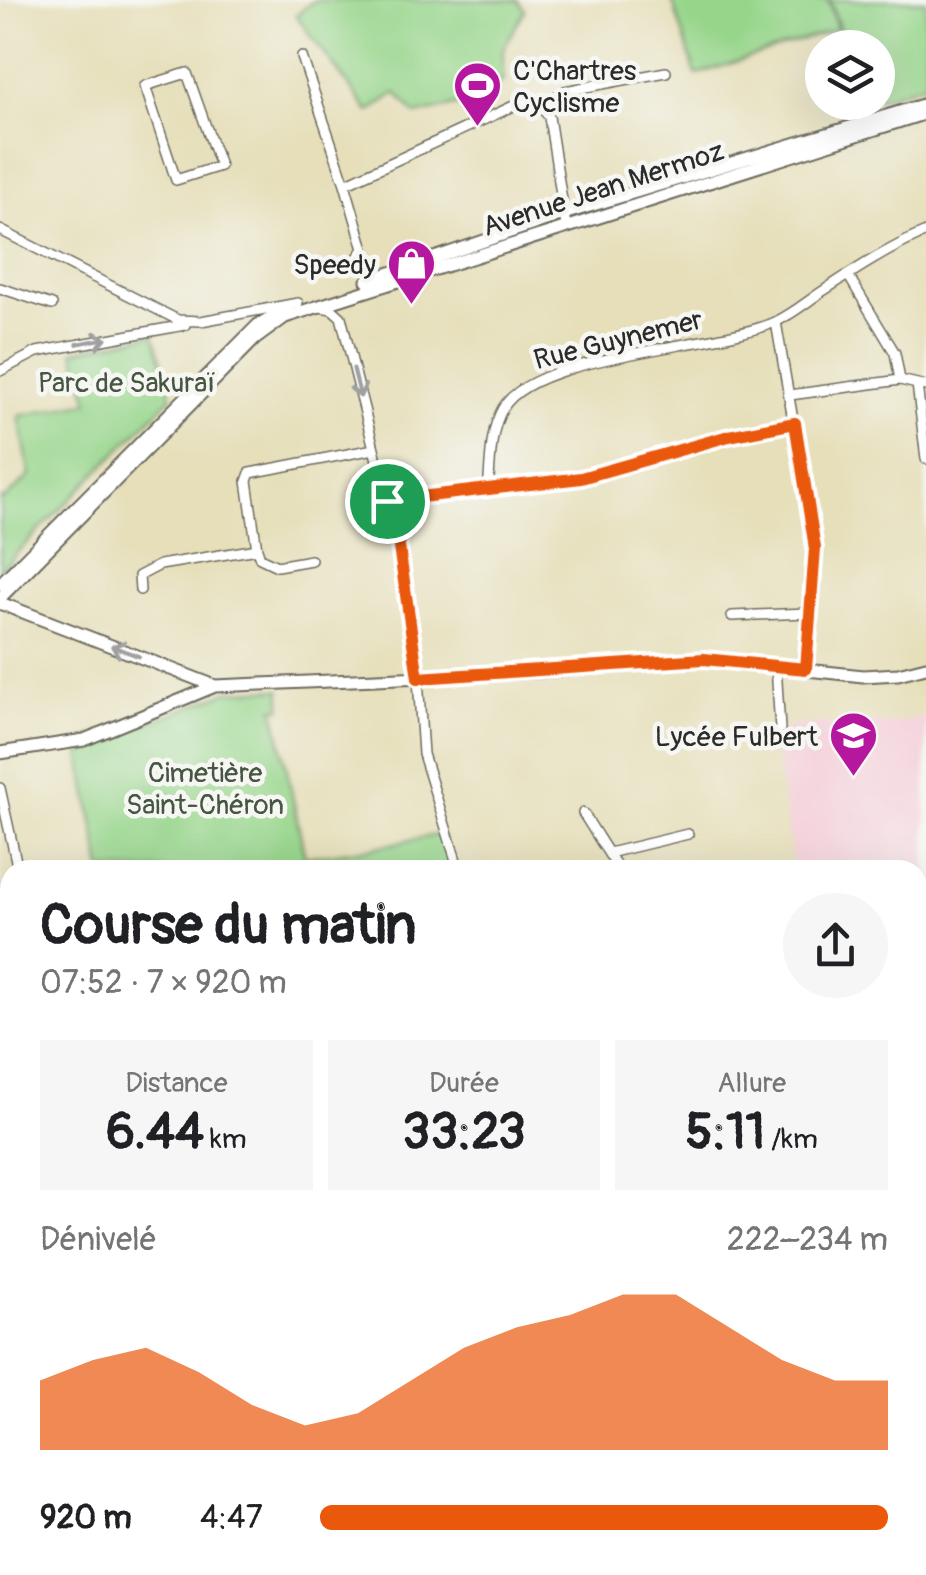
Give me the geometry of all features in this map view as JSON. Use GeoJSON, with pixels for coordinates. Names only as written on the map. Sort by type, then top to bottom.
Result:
{"type":"FeatureCollection","features":[{"type":"Feature","properties":{"kind":"main road","name":"Avenue Jean Mermoz"},"geometry":{"type":"LineString","coordinates":[[297,308],[926,104]]}},
{"type":"Feature","properties":{"kind":"main road","name":"Avenue Jean Mermoz"},"geometry":{"type":"LineString","coordinates":[[297,308],[313,307],[564,220],[926,113]]}},
{"type":"Feature","properties":{"kind":"main road"},"geometry":{"type":"LineString","coordinates":[[0,584],[231,352],[271,320],[297,308]]}},
{"type":"Feature","properties":{"kind":"main road"},"geometry":{"type":"LineString","coordinates":[[216,686],[0,600],[271,320]]}},
{"type":"Feature","properties":{"kind":"main road"},"geometry":{"type":"LineString","coordinates":[[0,753],[84,740],[216,686],[418,678],[704,659],[881,676],[926,666]]}},
{"type":"Feature","properties":{"kind":"street"},"geometry":{"type":"LineString","coordinates":[[302,57],[364,249],[356,260]]}},
{"type":"Feature","properties":{"kind":"street"},"geometry":{"type":"LineString","coordinates":[[541,106],[565,90],[666,72]]}},
{"type":"Feature","properties":{"kind":"street"},"geometry":{"type":"LineString","coordinates":[[187,73],[220,166],[176,180],[145,86],[152,83],[187,73]]}},
{"type":"Feature","properties":{"kind":"street"},"geometry":{"type":"LineString","coordinates":[[345,184],[522,102],[541,106],[549,117],[564,220]]}},
{"type":"Feature","properties":{"kind":"street"},"geometry":{"type":"LineString","coordinates":[[0,230],[150,308],[178,320],[201,321]]}},
{"type":"Feature","properties":{"kind":"street","name":"Rue Guynemer"},"geometry":{"type":"LineString","coordinates":[[488,490],[498,419],[516,392],[532,381],[632,353],[736,334],[776,322],[848,274],[926,232]]}},
{"type":"Feature","properties":{"kind":"street"},"geometry":{"type":"LineString","coordinates":[[848,274],[895,353],[900,380]]}},
{"type":"Feature","properties":{"kind":"street"},"geometry":{"type":"LineString","coordinates":[[0,288],[52,305]]}},
{"type":"Feature","properties":{"kind":"street"},"geometry":{"type":"LineString","coordinates":[[313,307],[332,309],[341,317],[398,540],[418,678],[423,754],[456,860]]}},
{"type":"Feature","properties":{"kind":"street"},"geometry":{"type":"LineString","coordinates":[[0,371],[37,352],[253,311],[297,308]]}},
{"type":"Feature","properties":{"kind":"street"},"geometry":{"type":"LineString","coordinates":[[253,311],[271,320]]}},
{"type":"Feature","properties":{"kind":"street"},"geometry":{"type":"LineString","coordinates":[[776,322],[815,548],[806,669]]}},
{"type":"Feature","properties":{"kind":"street"},"geometry":{"type":"LineString","coordinates":[[790,395],[900,380],[921,385],[926,459]]}},
{"type":"Feature","properties":{"kind":"street"},"geometry":{"type":"LineString","coordinates":[[387,501],[581,478],[729,436],[795,423]]}},
{"type":"Feature","properties":{"kind":"street"},"geometry":{"type":"LineString","coordinates":[[312,560],[277,566],[260,558],[247,482],[250,473],[374,449]]}},
{"type":"Feature","properties":{"kind":"street"},"geometry":{"type":"LineString","coordinates":[[140,590],[139,576],[160,565],[257,549]]}},
{"type":"Feature","properties":{"kind":"street"},"geometry":{"type":"LineString","coordinates":[[732,616],[808,613]]}},
{"type":"Feature","properties":{"kind":"street"},"geometry":{"type":"LineString","coordinates":[[776,666],[780,729]]}},
{"type":"Feature","properties":{"kind":"street"},"geometry":{"type":"LineString","coordinates":[[0,788],[16,860]]}},
{"type":"Feature","properties":{"kind":"street"},"geometry":{"type":"LineString","coordinates":[[583,813],[613,860]]}},
{"type":"Feature","properties":{"kind":"street"},"geometry":{"type":"LineString","coordinates":[[609,853],[688,834]]}},
{"type":"Feature","properties":{"kind":"shaded area","name":"Lycée Fulbert"},"geometry":{"type":"Polygon","coordinates":[[[926,717],[926,860],[792,860],[772,730],[825,722],[863,726],[880,721],[882,725],[926,717]]]}},
{"type":"Feature","properties":{"kind":"green space"},"geometry":{"type":"Polygon","coordinates":[[[314,0],[517,0],[525,10],[503,49],[503,81],[464,104],[416,115],[396,93],[369,112],[296,16],[314,0]]]}},
{"type":"Feature","properties":{"kind":"green space"},"geometry":{"type":"Polygon","coordinates":[[[672,0],[828,0],[837,29],[805,30],[805,39],[696,75],[672,0]]]}},
{"type":"Feature","properties":{"kind":"green space"},"geometry":{"type":"Polygon","coordinates":[[[830,0],[926,0],[926,83],[895,93],[895,30],[840,30],[830,0]]]}},
{"type":"Feature","properties":{"kind":"green space","name":"Parc de Sakuraï"},"geometry":{"type":"Polygon","coordinates":[[[154,334],[172,397],[0,570],[0,499],[5,499],[30,476],[19,416],[89,402],[74,351],[154,334]]]}},
{"type":"Feature","properties":{"kind":"green space","name":"Cimetière Saint-Chéron"},"geometry":{"type":"Polygon","coordinates":[[[281,689],[281,709],[274,708],[305,857],[441,834],[450,860],[100,860],[80,753],[92,751],[96,743],[230,691],[281,689]]]}},
{"type":"Feature","properties":{"kind":"place","name":"C'Chartres Cyclisme"},"geometry":{"type":"Point","coordinates":[478,128]}},
{"type":"Feature","properties":{"kind":"place","name":"Speedy"},"geometry":{"type":"Point","coordinates":[411,306]}},
{"type":"Feature","properties":{"kind":"place","name":"Lycée Fulbert"},"geometry":{"type":"Point","coordinates":[853,778]}},
{"type":"Feature","properties":{"kind":"route"},"geometry":{"type":"LineString","coordinates":[[795,423],[815,548],[806,669],[704,659],[418,678],[398,540],[387,501],[581,478],[729,436],[795,423]]}}]}
